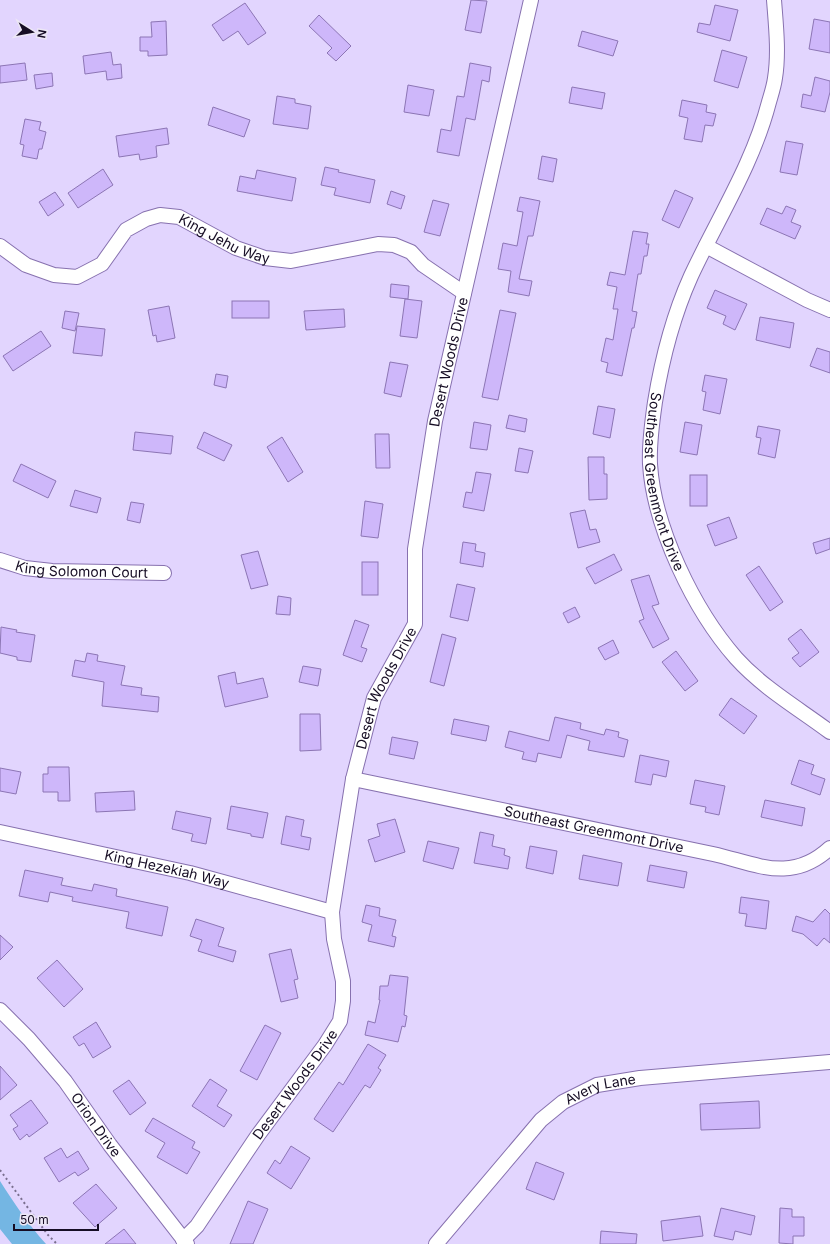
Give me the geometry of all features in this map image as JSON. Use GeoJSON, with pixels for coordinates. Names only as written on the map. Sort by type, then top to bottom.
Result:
{"type":"FeatureCollection","features":[{"type":"Feature","properties":{"kind":"street","name":"Desert Woods Drive"},"geometry":{"type":"LineString","coordinates":[[186,1242],[258,1136],[325,1045],[340,1021],[343,1001],[343,981],[334,939],[332,912],[353,780],[374,698],[415,624],[414,549],[435,421],[531,0]]}},
{"type":"Feature","properties":{"kind":"street","name":"Southeast Greenmont Drive"},"geometry":{"type":"LineString","coordinates":[[774,0],[777,42],[775,79],[764,124],[745,168],[691,276],[676,313],[658,380],[651,429],[650,448],[652,483],[660,519],[680,568],[693,594],[724,643],[746,668],[768,688],[830,732]]}},
{"type":"Feature","properties":{"kind":"street","name":"King Jehu Way"},"geometry":{"type":"LineString","coordinates":[[0,246],[26,265],[54,275],[77,277],[102,264],[126,230],[146,219],[160,215],[179,217],[236,248],[265,258],[291,261],[378,244],[394,245],[411,252],[423,265],[464,293]]}},
{"type":"Feature","properties":{"kind":"street"},"geometry":{"type":"LineString","coordinates":[[706,246],[807,300],[830,310]]}},
{"type":"Feature","properties":{"kind":"street","name":"King Solomon Court"},"geometry":{"type":"LineString","coordinates":[[0,560],[25,568],[52,571],[164,573]]}},
{"type":"Feature","properties":{"kind":"street","name":"Southeast Greenmont Drive"},"geometry":{"type":"LineString","coordinates":[[353,780],[713,854],[768,867],[786,869],[803,866],[830,848]]}},
{"type":"Feature","properties":{"kind":"street","name":"King Hezekiah Way"},"geometry":{"type":"LineString","coordinates":[[0,832],[190,873],[332,912]]}},
{"type":"Feature","properties":{"kind":"street","name":"Orion Drive"},"geometry":{"type":"LineString","coordinates":[[0,1010],[29,1039],[65,1081],[110,1144],[186,1242]]}},
{"type":"Feature","properties":{"kind":"street","name":"Avery Lane"},"geometry":{"type":"LineString","coordinates":[[436,1244],[541,1120],[563,1102],[597,1085],[640,1078],[830,1062]]}},
{"type":"Feature","properties":{"kind":"path"},"geometry":{"type":"LineString","coordinates":[[0,1170],[48,1235],[57,1244]]}},
{"type":"Feature","properties":{"kind":"water"},"geometry":{"type":"Polygon","coordinates":[[[0,1181],[33,1229],[46,1244],[12,1244],[0,1229],[0,1181]]]}},
{"type":"Feature","properties":{"kind":"building"},"geometry":{"type":"Polygon","coordinates":[[[471,0],[487,1],[481,33],[465,30],[471,0]]]}},
{"type":"Feature","properties":{"kind":"building"},"geometry":{"type":"Polygon","coordinates":[[[245,3],[266,33],[248,45],[238,31],[223,41],[212,25],[245,3]]]}},
{"type":"Feature","properties":{"kind":"building"},"geometry":{"type":"Polygon","coordinates":[[[715,5],[738,10],[730,41],[697,32],[699,23],[710,25],[715,5]]]}},
{"type":"Feature","properties":{"kind":"building"},"geometry":{"type":"Polygon","coordinates":[[[319,15],[351,46],[336,61],[327,53],[332,48],[309,26],[319,15]]]}},
{"type":"Feature","properties":{"kind":"building"},"geometry":{"type":"Polygon","coordinates":[[[814,19],[830,22],[830,53],[809,49],[814,19]]]}},
{"type":"Feature","properties":{"kind":"building"},"geometry":{"type":"Polygon","coordinates":[[[166,21],[167,55],[148,56],[148,51],[140,51],[140,37],[152,37],[151,22],[166,21]]]}},
{"type":"Feature","properties":{"kind":"building"},"geometry":{"type":"Polygon","coordinates":[[[582,31],[618,41],[613,56],[578,46],[582,31]]]}},
{"type":"Feature","properties":{"kind":"building"},"geometry":{"type":"Polygon","coordinates":[[[722,50],[747,57],[738,88],[714,81],[722,50]]]}},
{"type":"Feature","properties":{"kind":"building"},"geometry":{"type":"Polygon","coordinates":[[[111,52],[113,65],[121,64],[122,78],[107,80],[106,71],[85,74],[83,56],[111,52]]]}},
{"type":"Feature","properties":{"kind":"building"},"geometry":{"type":"Polygon","coordinates":[[[25,63],[27,80],[0,83],[0,66],[25,63]]]}},
{"type":"Feature","properties":{"kind":"building"},"geometry":{"type":"Polygon","coordinates":[[[470,63],[491,67],[489,82],[482,80],[475,120],[466,118],[459,156],[437,152],[441,129],[451,131],[457,96],[464,97],[470,63]]]}},
{"type":"Feature","properties":{"kind":"building"},"geometry":{"type":"Polygon","coordinates":[[[52,73],[53,86],[36,89],[34,75],[52,73]]]}},
{"type":"Feature","properties":{"kind":"building"},"geometry":{"type":"Polygon","coordinates":[[[815,77],[830,81],[830,92],[825,112],[801,107],[803,94],[811,96],[815,77]]]}},
{"type":"Feature","properties":{"kind":"building"},"geometry":{"type":"Polygon","coordinates":[[[408,85],[434,90],[429,116],[404,112],[408,85]]]}},
{"type":"Feature","properties":{"kind":"building"},"geometry":{"type":"Polygon","coordinates":[[[572,87],[605,93],[602,109],[569,103],[572,87]]]}},
{"type":"Feature","properties":{"kind":"building"},"geometry":{"type":"Polygon","coordinates":[[[277,96],[295,99],[295,103],[311,106],[308,129],[273,124],[277,96]]]}},
{"type":"Feature","properties":{"kind":"building"},"geometry":{"type":"Polygon","coordinates":[[[682,100],[707,105],[706,112],[716,114],[713,126],[705,125],[702,142],[684,139],[688,118],[679,116],[682,100]]]}},
{"type":"Feature","properties":{"kind":"building"},"geometry":{"type":"Polygon","coordinates":[[[213,107],[250,120],[244,137],[208,125],[213,107]]]}},
{"type":"Feature","properties":{"kind":"building"},"geometry":{"type":"Polygon","coordinates":[[[25,119],[41,122],[39,130],[46,132],[42,149],[39,149],[37,159],[22,156],[24,145],[20,144],[25,119]]]}},
{"type":"Feature","properties":{"kind":"building"},"geometry":{"type":"Polygon","coordinates":[[[167,128],[169,144],[156,146],[157,157],[140,160],[139,154],[119,157],[116,136],[167,128]]]}},
{"type":"Feature","properties":{"kind":"building"},"geometry":{"type":"Polygon","coordinates":[[[786,141],[803,144],[797,175],[780,172],[786,141]]]}},
{"type":"Feature","properties":{"kind":"building"},"geometry":{"type":"Polygon","coordinates":[[[542,156],[557,159],[553,182],[538,179],[542,156]]]}},
{"type":"Feature","properties":{"kind":"building"},"geometry":{"type":"Polygon","coordinates":[[[325,167],[339,170],[338,172],[375,180],[370,203],[334,195],[336,188],[321,185],[325,167]]]}},
{"type":"Feature","properties":{"kind":"building"},"geometry":{"type":"Polygon","coordinates":[[[103,169],[113,185],[78,208],[68,193],[103,169]]]}},
{"type":"Feature","properties":{"kind":"building"},"geometry":{"type":"Polygon","coordinates":[[[257,170],[296,178],[292,201],[237,191],[240,176],[255,179],[257,170]]]}},
{"type":"Feature","properties":{"kind":"building"},"geometry":{"type":"Polygon","coordinates":[[[675,190],[693,198],[679,228],[662,220],[675,190]]]}},
{"type":"Feature","properties":{"kind":"building"},"geometry":{"type":"Polygon","coordinates":[[[391,191],[405,196],[401,209],[387,204],[391,191]]]}},
{"type":"Feature","properties":{"kind":"building"},"geometry":{"type":"Polygon","coordinates":[[[55,192],[64,205],[48,216],[39,202],[55,192]]]}},
{"type":"Feature","properties":{"kind":"building"},"geometry":{"type":"Polygon","coordinates":[[[520,197],[540,201],[533,236],[528,236],[519,279],[532,281],[529,296],[508,292],[511,271],[498,269],[503,243],[517,246],[523,212],[517,211],[520,197]]]}},
{"type":"Feature","properties":{"kind":"building"},"geometry":{"type":"Polygon","coordinates":[[[433,200],[449,204],[440,236],[424,232],[433,200]]]}},
{"type":"Feature","properties":{"kind":"building"},"geometry":{"type":"Polygon","coordinates":[[[786,206],[796,210],[791,222],[801,226],[795,239],[760,224],[767,208],[782,214],[786,206]]]}},
{"type":"Feature","properties":{"kind":"building"},"geometry":{"type":"Polygon","coordinates":[[[633,231],[648,233],[646,244],[649,244],[647,256],[644,256],[641,274],[638,274],[632,311],[637,312],[634,328],[632,328],[622,376],[606,372],[608,363],[601,361],[606,338],[613,340],[618,309],[613,309],[617,287],[607,285],[610,272],[625,275],[633,231]]]}},
{"type":"Feature","properties":{"kind":"building"},"geometry":{"type":"Polygon","coordinates":[[[391,284],[409,286],[408,299],[390,297],[391,284]]]}},
{"type":"Feature","properties":{"kind":"building"},"geometry":{"type":"Polygon","coordinates":[[[715,290],[747,304],[735,330],[723,324],[726,316],[707,308],[715,290]]]}},
{"type":"Feature","properties":{"kind":"building"},"geometry":{"type":"Polygon","coordinates":[[[405,299],[422,301],[417,338],[400,336],[405,299]]]}},
{"type":"Feature","properties":{"kind":"building"},"geometry":{"type":"Polygon","coordinates":[[[232,301],[269,301],[269,318],[232,318],[232,301]]]}},
{"type":"Feature","properties":{"kind":"building"},"geometry":{"type":"Polygon","coordinates":[[[169,306],[175,338],[157,342],[156,335],[153,336],[148,310],[169,306]]]}},
{"type":"Feature","properties":{"kind":"building"},"geometry":{"type":"Polygon","coordinates":[[[344,309],[345,327],[306,330],[304,311],[344,309]]]}},
{"type":"Feature","properties":{"kind":"building"},"geometry":{"type":"Polygon","coordinates":[[[500,310],[516,313],[498,400],[482,397],[500,310]]]}},
{"type":"Feature","properties":{"kind":"building"},"geometry":{"type":"Polygon","coordinates":[[[65,311],[79,313],[75,331],[62,328],[65,311]]]}},
{"type":"Feature","properties":{"kind":"building"},"geometry":{"type":"Polygon","coordinates":[[[760,317],[794,323],[790,348],[756,340],[760,317]]]}},
{"type":"Feature","properties":{"kind":"building"},"geometry":{"type":"Polygon","coordinates":[[[77,326],[105,329],[102,356],[73,353],[77,326]]]}},
{"type":"Feature","properties":{"kind":"building"},"geometry":{"type":"Polygon","coordinates":[[[41,331],[51,346],[13,371],[3,356],[41,331]]]}},
{"type":"Feature","properties":{"kind":"building"},"geometry":{"type":"Polygon","coordinates":[[[817,348],[830,352],[830,373],[810,366],[817,348]]]}},
{"type":"Feature","properties":{"kind":"building"},"geometry":{"type":"Polygon","coordinates":[[[390,362],[408,365],[401,397],[384,393],[390,362]]]}},
{"type":"Feature","properties":{"kind":"building"},"geometry":{"type":"Polygon","coordinates":[[[216,374],[228,376],[226,388],[214,385],[216,374]]]}},
{"type":"Feature","properties":{"kind":"building"},"geometry":{"type":"Polygon","coordinates":[[[705,375],[727,379],[720,414],[703,410],[706,392],[702,391],[705,375]]]}},
{"type":"Feature","properties":{"kind":"building"},"geometry":{"type":"Polygon","coordinates":[[[598,406],[615,409],[610,438],[593,434],[598,406]]]}},
{"type":"Feature","properties":{"kind":"building"},"geometry":{"type":"Polygon","coordinates":[[[509,415],[527,419],[525,432],[506,428],[509,415]]]}},
{"type":"Feature","properties":{"kind":"building"},"geometry":{"type":"Polygon","coordinates":[[[474,422],[491,425],[487,450],[470,448],[474,422]]]}},
{"type":"Feature","properties":{"kind":"building"},"geometry":{"type":"Polygon","coordinates":[[[685,422],[702,425],[697,455],[680,452],[685,422]]]}},
{"type":"Feature","properties":{"kind":"building"},"geometry":{"type":"Polygon","coordinates":[[[758,426],[780,430],[775,458],[758,454],[761,438],[756,437],[758,426]]]}},
{"type":"Feature","properties":{"kind":"building"},"geometry":{"type":"Polygon","coordinates":[[[135,432],[173,436],[171,454],[133,450],[135,432]]]}},
{"type":"Feature","properties":{"kind":"building"},"geometry":{"type":"Polygon","coordinates":[[[204,432],[232,445],[224,461],[197,448],[204,432]]]}},
{"type":"Feature","properties":{"kind":"building"},"geometry":{"type":"Polygon","coordinates":[[[375,434],[389,434],[390,468],[376,468],[375,434]]]}},
{"type":"Feature","properties":{"kind":"building"},"geometry":{"type":"Polygon","coordinates":[[[282,437],[303,472],[288,482],[267,447],[282,437]]]}},
{"type":"Feature","properties":{"kind":"building"},"geometry":{"type":"Polygon","coordinates":[[[519,448],[533,451],[528,473],[515,471],[519,448]]]}},
{"type":"Feature","properties":{"kind":"building"},"geometry":{"type":"Polygon","coordinates":[[[588,457],[604,457],[604,474],[607,474],[607,499],[589,500],[588,457]]]}},
{"type":"Feature","properties":{"kind":"building"},"geometry":{"type":"Polygon","coordinates":[[[21,464],[56,481],[48,498],[13,481],[21,464]]]}},
{"type":"Feature","properties":{"kind":"building"},"geometry":{"type":"Polygon","coordinates":[[[476,472],[491,474],[484,511],[463,507],[466,492],[472,493],[476,472]]]}},
{"type":"Feature","properties":{"kind":"building"},"geometry":{"type":"Polygon","coordinates":[[[690,475],[707,475],[707,506],[690,506],[690,475]]]}},
{"type":"Feature","properties":{"kind":"building"},"geometry":{"type":"Polygon","coordinates":[[[75,490],[101,498],[97,513],[70,506],[75,490]]]}},
{"type":"Feature","properties":{"kind":"building"},"geometry":{"type":"Polygon","coordinates":[[[365,501],[383,504],[378,538],[361,536],[365,501]]]}},
{"type":"Feature","properties":{"kind":"building"},"geometry":{"type":"Polygon","coordinates":[[[131,502],[144,504],[140,523],[127,520],[131,502]]]}},
{"type":"Feature","properties":{"kind":"building"},"geometry":{"type":"Polygon","coordinates":[[[585,510],[590,530],[596,529],[600,542],[578,548],[570,513],[585,510]]]}},
{"type":"Feature","properties":{"kind":"building"},"geometry":{"type":"Polygon","coordinates":[[[729,517],[737,538],[715,546],[707,525],[729,517]]]}},
{"type":"Feature","properties":{"kind":"building"},"geometry":{"type":"Polygon","coordinates":[[[830,538],[830,549],[816,554],[813,543],[830,538]]]}},
{"type":"Feature","properties":{"kind":"building"},"geometry":{"type":"Polygon","coordinates":[[[463,542],[476,544],[475,551],[485,553],[483,567],[460,563],[463,542]]]}},
{"type":"Feature","properties":{"kind":"building"},"geometry":{"type":"Polygon","coordinates":[[[258,551],[268,585],[251,589],[241,555],[258,551]]]}},
{"type":"Feature","properties":{"kind":"building"},"geometry":{"type":"Polygon","coordinates":[[[614,554],[622,570],[595,584],[586,568],[614,554]]]}},
{"type":"Feature","properties":{"kind":"building"},"geometry":{"type":"Polygon","coordinates":[[[362,562],[378,562],[378,595],[362,595],[362,562]]]}},
{"type":"Feature","properties":{"kind":"building"},"geometry":{"type":"Polygon","coordinates":[[[759,566],[783,602],[770,611],[746,575],[759,566]]]}},
{"type":"Feature","properties":{"kind":"building"},"geometry":{"type":"Polygon","coordinates":[[[649,575],[659,604],[652,606],[669,639],[653,648],[639,621],[644,619],[631,580],[649,575]]]}},
{"type":"Feature","properties":{"kind":"building"},"geometry":{"type":"Polygon","coordinates":[[[457,584],[475,588],[468,621],[450,617],[457,584]]]}},
{"type":"Feature","properties":{"kind":"building"},"geometry":{"type":"Polygon","coordinates":[[[278,596],[291,598],[290,615],[276,614],[278,596]]]}},
{"type":"Feature","properties":{"kind":"building"},"geometry":{"type":"Polygon","coordinates":[[[575,607],[580,617],[568,623],[563,613],[575,607]]]}},
{"type":"Feature","properties":{"kind":"building"},"geometry":{"type":"Polygon","coordinates":[[[355,620],[369,625],[361,647],[367,649],[362,662],[343,655],[355,620]]]}},
{"type":"Feature","properties":{"kind":"building"},"geometry":{"type":"Polygon","coordinates":[[[1,627],[17,630],[16,632],[35,635],[31,662],[17,660],[17,657],[0,653],[1,627]]]}},
{"type":"Feature","properties":{"kind":"building"},"geometry":{"type":"Polygon","coordinates":[[[801,629],[819,652],[800,667],[792,658],[799,653],[788,639],[801,629]]]}},
{"type":"Feature","properties":{"kind":"building"},"geometry":{"type":"Polygon","coordinates":[[[442,634],[456,638],[444,686],[430,682],[442,634]]]}},
{"type":"Feature","properties":{"kind":"building"},"geometry":{"type":"Polygon","coordinates":[[[613,640],[619,653],[605,660],[598,648],[613,640]]]}},
{"type":"Feature","properties":{"kind":"building"},"geometry":{"type":"Polygon","coordinates":[[[676,651],[698,681],[685,691],[662,662],[676,651]]]}},
{"type":"Feature","properties":{"kind":"building"},"geometry":{"type":"Polygon","coordinates":[[[87,653],[98,655],[97,661],[125,666],[121,685],[142,688],[141,695],[159,697],[158,712],[102,706],[104,682],[72,676],[75,660],[85,662],[87,653]]]}},
{"type":"Feature","properties":{"kind":"building"},"geometry":{"type":"Polygon","coordinates":[[[303,666],[321,669],[318,686],[299,682],[303,666]]]}},
{"type":"Feature","properties":{"kind":"building"},"geometry":{"type":"Polygon","coordinates":[[[235,672],[237,684],[263,678],[268,697],[225,707],[218,676],[235,672]]]}},
{"type":"Feature","properties":{"kind":"building"},"geometry":{"type":"Polygon","coordinates":[[[731,698],[757,716],[744,734],[719,715],[731,698]]]}},
{"type":"Feature","properties":{"kind":"building"},"geometry":{"type":"Polygon","coordinates":[[[300,714],[320,714],[321,750],[300,751],[300,714]]]}},
{"type":"Feature","properties":{"kind":"building"},"geometry":{"type":"Polygon","coordinates":[[[555,717],[581,723],[580,729],[604,735],[606,729],[619,732],[618,737],[628,740],[624,757],[588,750],[590,741],[567,735],[561,758],[538,753],[536,762],[522,759],[524,752],[505,747],[509,731],[549,741],[555,717]]]}},
{"type":"Feature","properties":{"kind":"building"},"geometry":{"type":"Polygon","coordinates":[[[454,719],[489,726],[486,741],[451,734],[454,719]]]}},
{"type":"Feature","properties":{"kind":"building"},"geometry":{"type":"Polygon","coordinates":[[[392,737],[418,742],[414,759],[389,754],[392,737]]]}},
{"type":"Feature","properties":{"kind":"building"},"geometry":{"type":"Polygon","coordinates":[[[640,755],[669,761],[666,777],[653,774],[651,785],[635,782],[640,755]]]}},
{"type":"Feature","properties":{"kind":"building"},"geometry":{"type":"Polygon","coordinates":[[[799,760],[814,765],[811,774],[825,779],[820,795],[791,784],[799,760]]]}},
{"type":"Feature","properties":{"kind":"building"},"geometry":{"type":"Polygon","coordinates":[[[48,767],[69,767],[70,801],[58,801],[58,792],[43,792],[43,774],[48,774],[48,767]]]}},
{"type":"Feature","properties":{"kind":"building"},"geometry":{"type":"Polygon","coordinates":[[[0,768],[21,772],[16,794],[0,791],[0,768]]]}},
{"type":"Feature","properties":{"kind":"building"},"geometry":{"type":"Polygon","coordinates":[[[695,780],[725,786],[719,815],[705,812],[706,807],[690,804],[695,780]]]}},
{"type":"Feature","properties":{"kind":"building"},"geometry":{"type":"Polygon","coordinates":[[[134,791],[135,810],[96,812],[95,793],[134,791]]]}},
{"type":"Feature","properties":{"kind":"building"},"geometry":{"type":"Polygon","coordinates":[[[765,800],[805,808],[802,826],[761,817],[765,800]]]}},
{"type":"Feature","properties":{"kind":"building"},"geometry":{"type":"Polygon","coordinates":[[[231,806],[268,813],[263,838],[227,829],[231,806]]]}},
{"type":"Feature","properties":{"kind":"building"},"geometry":{"type":"Polygon","coordinates":[[[176,811],[211,818],[206,844],[191,841],[193,834],[172,829],[176,811]]]}},
{"type":"Feature","properties":{"kind":"building"},"geometry":{"type":"Polygon","coordinates":[[[286,816],[304,820],[301,836],[311,838],[309,850],[281,844],[286,816]]]}},
{"type":"Feature","properties":{"kind":"building"},"geometry":{"type":"Polygon","coordinates":[[[395,819],[405,852],[375,862],[368,840],[380,836],[377,824],[395,819]]]}},
{"type":"Feature","properties":{"kind":"building"},"geometry":{"type":"Polygon","coordinates":[[[480,832],[494,835],[492,846],[505,849],[504,855],[510,857],[508,869],[474,863],[480,832]]]}},
{"type":"Feature","properties":{"kind":"building"},"geometry":{"type":"Polygon","coordinates":[[[428,841],[459,848],[453,869],[423,861],[428,841]]]}},
{"type":"Feature","properties":{"kind":"building"},"geometry":{"type":"Polygon","coordinates":[[[530,846],[557,851],[553,874],[526,868],[530,846]]]}},
{"type":"Feature","properties":{"kind":"building"},"geometry":{"type":"Polygon","coordinates":[[[583,855],[622,863],[618,886],[579,879],[583,855]]]}},
{"type":"Feature","properties":{"kind":"building"},"geometry":{"type":"Polygon","coordinates":[[[650,865],[687,872],[684,888],[647,881],[650,865]]]}},
{"type":"Feature","properties":{"kind":"building"},"geometry":{"type":"Polygon","coordinates":[[[25,870],[63,878],[61,885],[92,891],[94,884],[117,889],[116,896],[168,907],[162,936],[126,928],[129,912],[72,901],[73,897],[50,892],[48,902],[19,896],[25,870]]]}},
{"type":"Feature","properties":{"kind":"building"},"geometry":{"type":"Polygon","coordinates":[[[741,897],[769,901],[766,929],[745,926],[747,914],[739,913],[741,897]]]}},
{"type":"Feature","properties":{"kind":"building"},"geometry":{"type":"Polygon","coordinates":[[[366,905],[380,908],[379,916],[396,920],[392,936],[396,937],[394,947],[368,941],[372,925],[362,922],[366,905]]]}},
{"type":"Feature","properties":{"kind":"building"},"geometry":{"type":"Polygon","coordinates":[[[825,909],[830,914],[830,943],[824,938],[817,946],[803,934],[792,931],[796,916],[813,922],[825,909]]]}},
{"type":"Feature","properties":{"kind":"building"},"geometry":{"type":"Polygon","coordinates":[[[196,919],[224,928],[218,946],[236,951],[233,962],[198,951],[202,940],[190,936],[196,919]]]}},
{"type":"Feature","properties":{"kind":"building"},"geometry":{"type":"Polygon","coordinates":[[[0,935],[13,947],[0,960],[0,935]]]}},
{"type":"Feature","properties":{"kind":"building"},"geometry":{"type":"Polygon","coordinates":[[[291,949],[298,979],[294,980],[298,998],[281,1002],[269,954],[291,949]]]}},
{"type":"Feature","properties":{"kind":"building"},"geometry":{"type":"Polygon","coordinates":[[[57,960],[83,989],[64,1007],[37,978],[57,960]]]}},
{"type":"Feature","properties":{"kind":"building"},"geometry":{"type":"Polygon","coordinates":[[[390,975],[408,977],[404,1015],[407,1016],[405,1027],[402,1026],[398,1042],[365,1035],[368,1021],[375,1023],[380,1000],[380,986],[388,986],[390,975]]]}},
{"type":"Feature","properties":{"kind":"building"},"geometry":{"type":"Polygon","coordinates":[[[96,1022],[111,1047],[93,1058],[84,1043],[79,1046],[73,1037],[96,1022]]]}},
{"type":"Feature","properties":{"kind":"building"},"geometry":{"type":"Polygon","coordinates":[[[265,1025],[281,1033],[257,1080],[240,1071],[265,1025]]]}},
{"type":"Feature","properties":{"kind":"building"},"geometry":{"type":"Polygon","coordinates":[[[368,1044],[386,1055],[378,1068],[381,1070],[370,1088],[365,1085],[333,1132],[314,1119],[339,1082],[343,1085],[368,1044]]]}},
{"type":"Feature","properties":{"kind":"building"},"geometry":{"type":"Polygon","coordinates":[[[0,1066],[17,1085],[0,1100],[0,1066]]]}},
{"type":"Feature","properties":{"kind":"building"},"geometry":{"type":"Polygon","coordinates":[[[210,1079],[227,1090],[217,1106],[232,1115],[224,1127],[192,1106],[210,1079]]]}},
{"type":"Feature","properties":{"kind":"building"},"geometry":{"type":"Polygon","coordinates":[[[129,1080],[146,1103],[130,1115],[113,1091],[129,1080]]]}},
{"type":"Feature","properties":{"kind":"building"},"geometry":{"type":"Polygon","coordinates":[[[31,1100],[48,1123],[29,1137],[27,1134],[20,1140],[13,1129],[18,1126],[10,1115],[31,1100]]]}},
{"type":"Feature","properties":{"kind":"building"},"geometry":{"type":"Polygon","coordinates":[[[759,1101],[760,1128],[701,1130],[700,1104],[759,1101]]]}},
{"type":"Feature","properties":{"kind":"building"},"geometry":{"type":"Polygon","coordinates":[[[153,1118],[195,1142],[192,1148],[200,1152],[187,1174],[157,1157],[165,1143],[145,1131],[153,1118]]]}},
{"type":"Feature","properties":{"kind":"building"},"geometry":{"type":"Polygon","coordinates":[[[291,1146],[310,1158],[291,1189],[267,1173],[275,1160],[280,1164],[291,1146]]]}},
{"type":"Feature","properties":{"kind":"building"},"geometry":{"type":"Polygon","coordinates":[[[61,1148],[67,1158],[78,1151],[89,1169],[78,1176],[75,1172],[59,1182],[44,1158],[61,1148]]]}},
{"type":"Feature","properties":{"kind":"building"},"geometry":{"type":"Polygon","coordinates":[[[536,1162],[564,1173],[554,1200],[526,1189],[536,1162]]]}},
{"type":"Feature","properties":{"kind":"building"},"geometry":{"type":"Polygon","coordinates":[[[96,1184],[117,1208],[95,1227],[73,1203],[96,1184]]]}},
{"type":"Feature","properties":{"kind":"building"},"geometry":{"type":"Polygon","coordinates":[[[248,1201],[268,1209],[253,1244],[230,1244],[248,1201]]]}},
{"type":"Feature","properties":{"kind":"building"},"geometry":{"type":"Polygon","coordinates":[[[721,1208],[755,1216],[751,1235],[735,1231],[733,1240],[714,1236],[721,1208]]]}},
{"type":"Feature","properties":{"kind":"building"},"geometry":{"type":"Polygon","coordinates":[[[780,1208],[792,1209],[792,1217],[804,1217],[804,1236],[793,1236],[793,1244],[779,1243],[780,1208]]]}},
{"type":"Feature","properties":{"kind":"building"},"geometry":{"type":"Polygon","coordinates":[[[700,1216],[703,1236],[663,1241],[661,1221],[700,1216]]]}},
{"type":"Feature","properties":{"kind":"building"},"geometry":{"type":"Polygon","coordinates":[[[124,1229],[136,1244],[105,1244],[124,1229]]]}},
{"type":"Feature","properties":{"kind":"building"},"geometry":{"type":"Polygon","coordinates":[[[601,1231],[637,1234],[636,1244],[600,1244],[601,1231]]]}}]}
